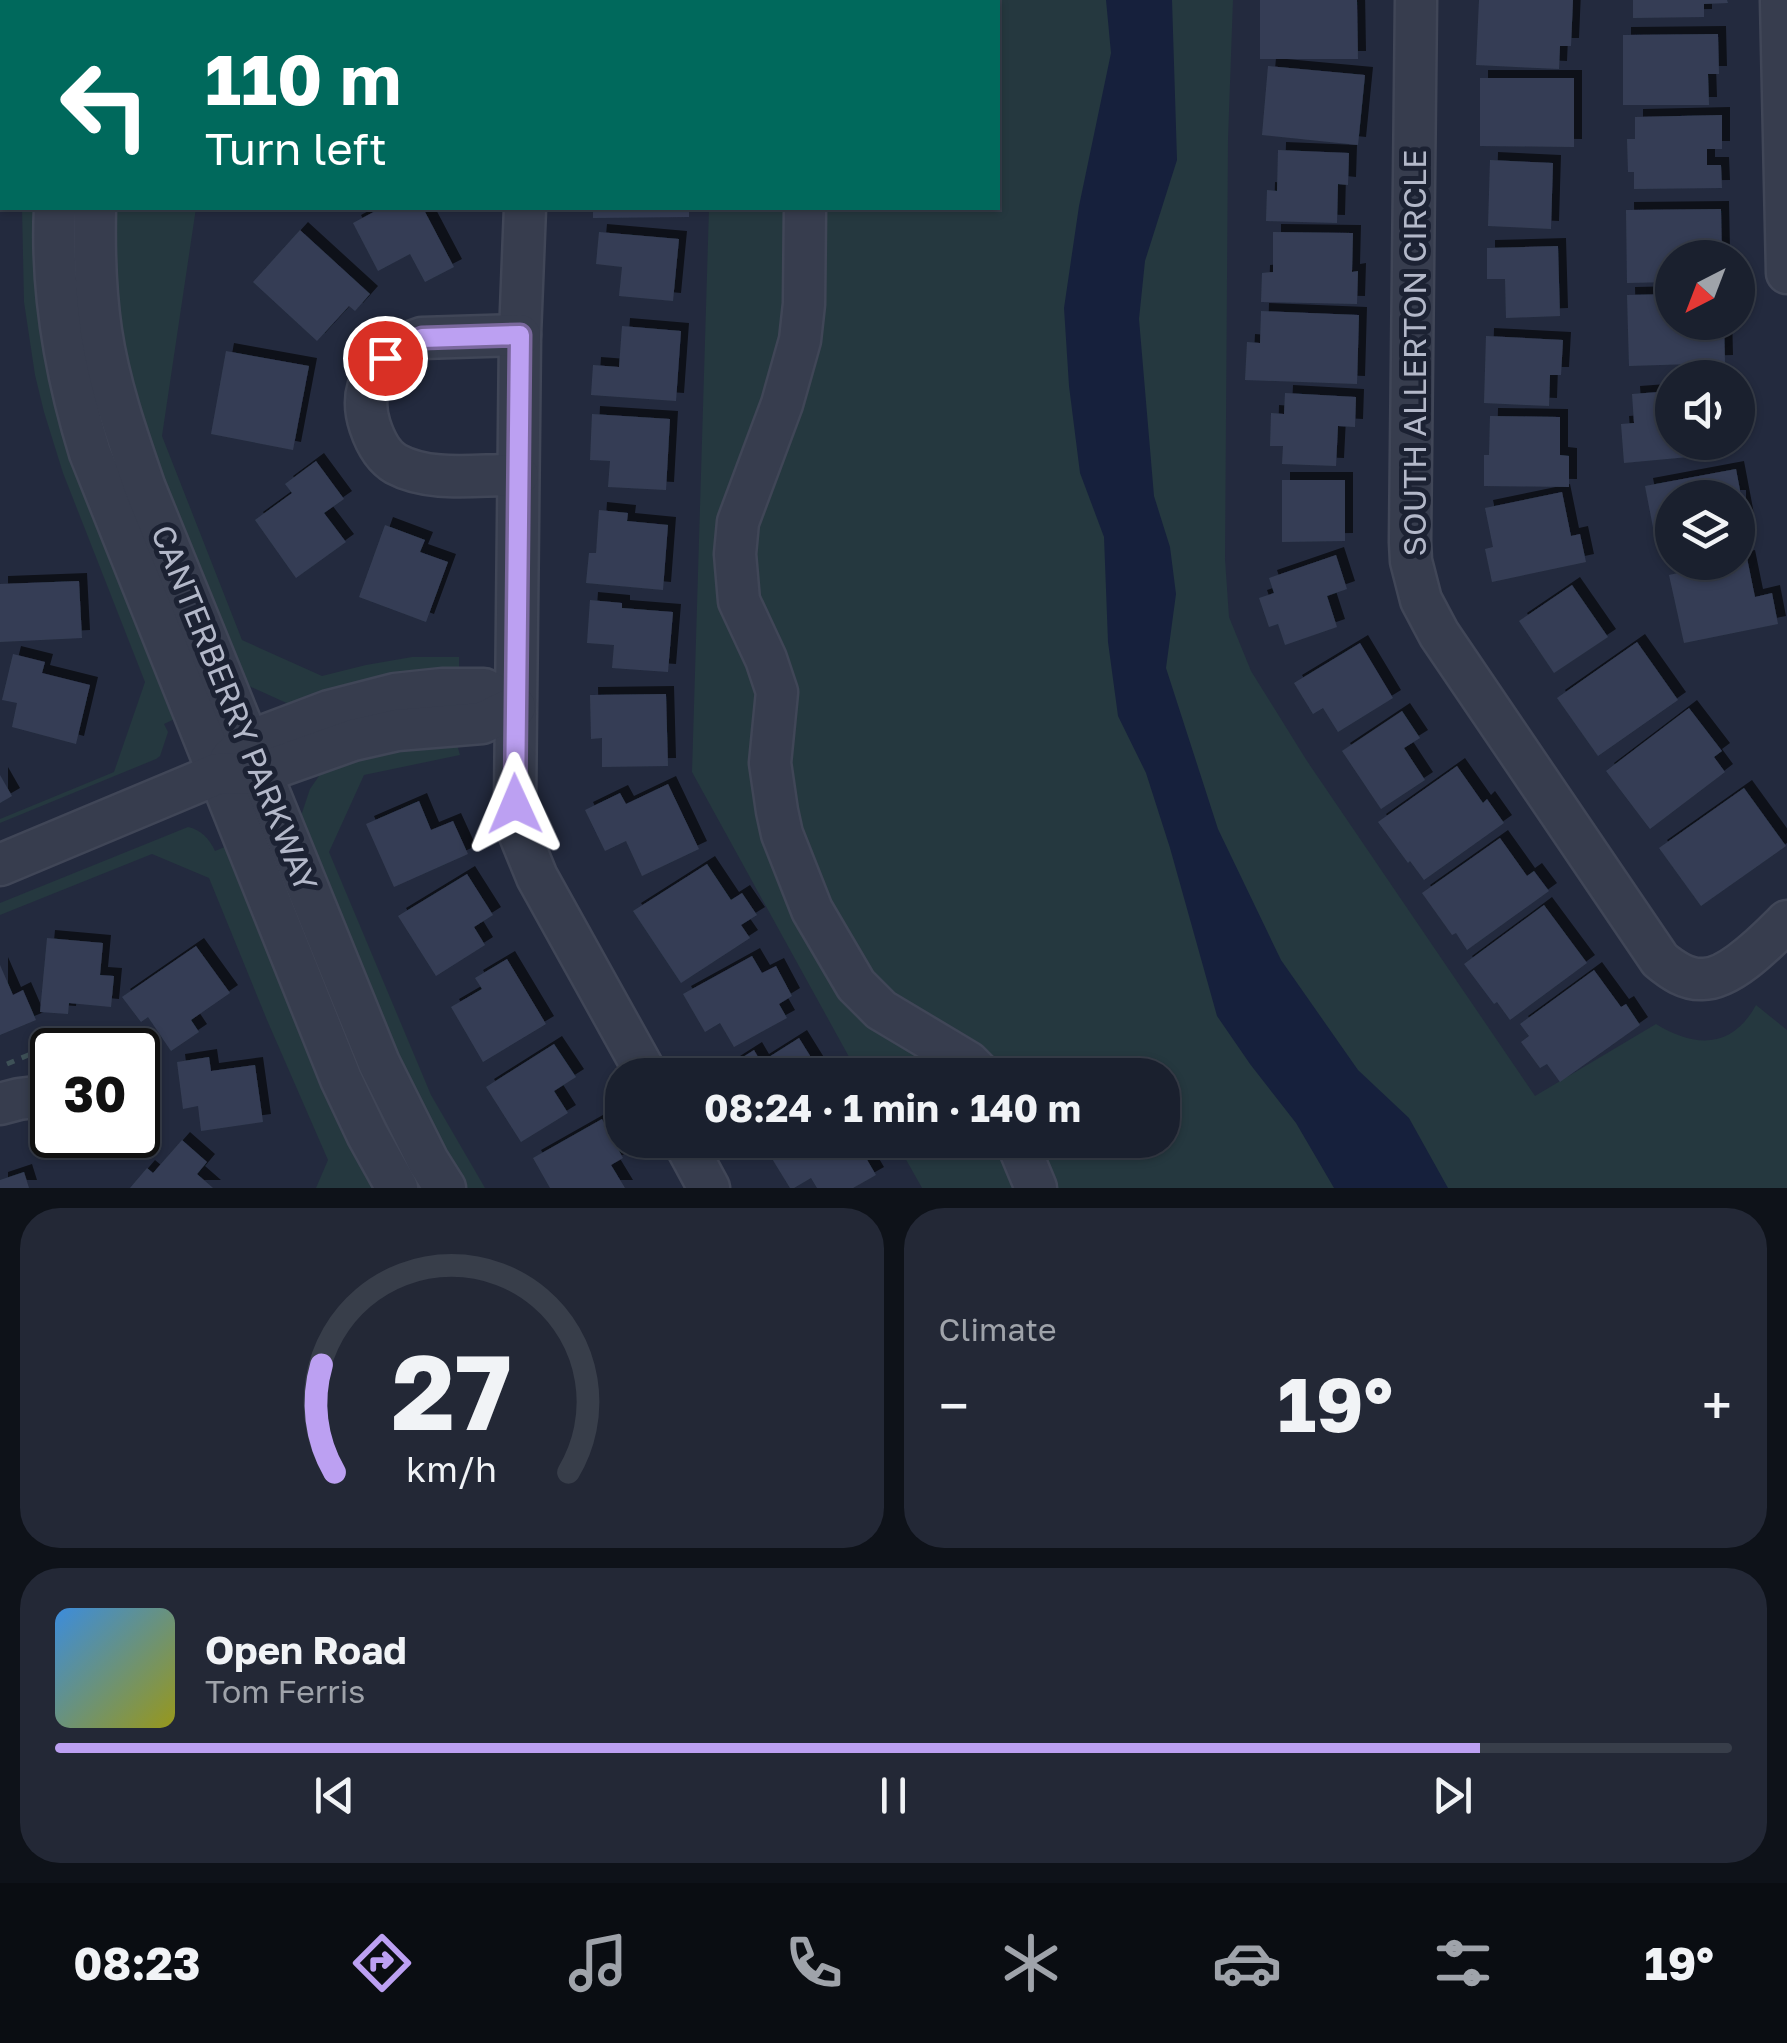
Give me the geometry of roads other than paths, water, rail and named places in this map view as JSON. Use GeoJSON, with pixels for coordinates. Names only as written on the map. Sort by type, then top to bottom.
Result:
{"type":"FeatureCollection","features":[{"type":"Feature","properties":{"kind":"street","name":"SOUTH ALLERTON CIRCLE"},"geometry":{"type":"LineString","coordinates":[[1416,0],[1410,542],[1421,600],[1453,656],[1660,960],[1682,976],[1703,980],[1716,977],[1755,951],[1787,922]]}},
{"type":"Feature","properties":{"kind":"street"},"geometry":{"type":"LineString","coordinates":[[1781,0],[1787,273]]}},
{"type":"Feature","properties":{"kind":"street","name":"CANTERBERRY PARKWAY"},"geometry":{"type":"LineString","coordinates":[[55,210],[58,316],[67,373],[109,504],[341,1079],[397,1188]]}},
{"type":"Feature","properties":{"kind":"street","name":"CANTERBERRY PARKWAY"},"geometry":{"type":"LineString","coordinates":[[95,210],[101,332],[114,394],[145,488],[379,1063],[445,1188]]}},
{"type":"Feature","properties":{"kind":"street"},"geometry":{"type":"LineString","coordinates":[[524,210],[515,804],[524,846],[538,877],[638,1058]]}},
{"type":"Feature","properties":{"kind":"street"},"geometry":{"type":"LineString","coordinates":[[805,210],[800,340],[782,404],[738,522],[735,554],[739,600],[777,692],[770,763],[776,811],[812,910],[856,986],[881,1010],[961,1058]]}},
{"type":"Feature","properties":{"kind":"street"},"geometry":{"type":"LineString","coordinates":[[518,474],[436,475],[396,464],[374,439],[366,407],[370,377],[385,358],[412,342],[422,338],[520,335]]}},
{"type":"Feature","properties":{"kind":"street"},"geometry":{"type":"LineString","coordinates":[[0,864],[254,757],[410,728],[482,723],[514,707]]}},
{"type":"Feature","properties":{"kind":"street"},"geometry":{"type":"LineString","coordinates":[[0,1104],[19,1098],[30,1104]]}},
{"type":"Feature","properties":{"kind":"street"},"geometry":{"type":"LineString","coordinates":[[693,1158],[710,1188]]}},
{"type":"Feature","properties":{"kind":"street"},"geometry":{"type":"LineString","coordinates":[[1024,1158],[1036,1188]]}},
{"type":"Feature","properties":{"kind":"water"},"geometry":{"type":"Polygon","coordinates":[[[1106,0],[1172,0],[1177,160],[1145,261],[1139,319],[1154,496],[1170,547],[1176,594],[1166,668],[1218,829],[1281,960],[1358,1070],[1409,1118],[1448,1188],[1334,1188],[1296,1123],[1217,1016],[1146,773],[1118,716],[1108,642],[1104,537],[1080,473],[1064,308],[1079,206],[1111,53],[1106,0]]]}}]}
